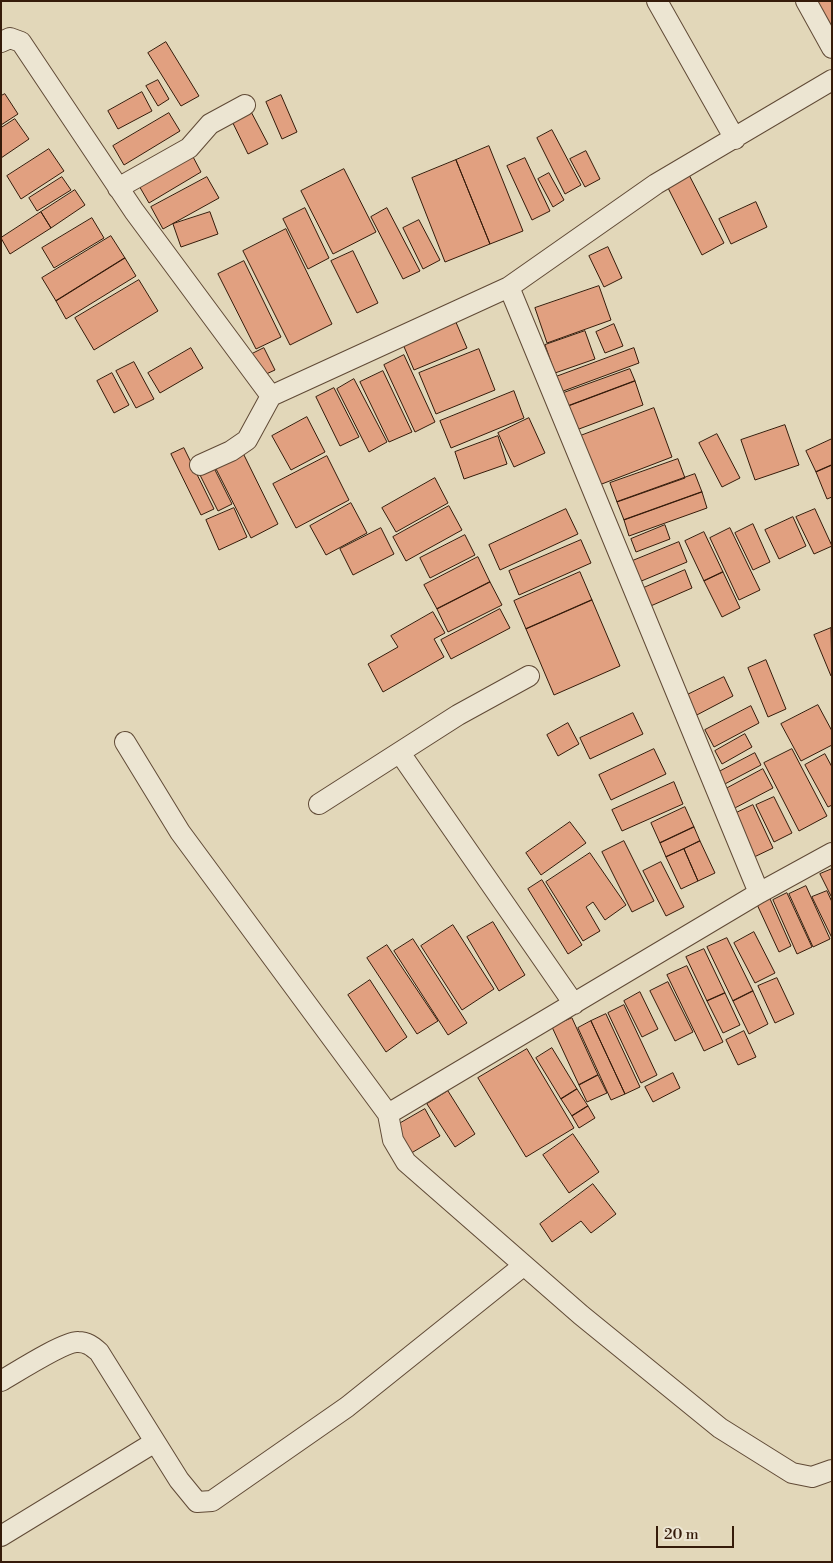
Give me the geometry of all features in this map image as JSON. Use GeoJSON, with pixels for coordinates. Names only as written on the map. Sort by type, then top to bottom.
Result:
{"type":"FeatureCollection","features":[{"type":"Feature","properties":{"kind":"street"},"geometry":{"type":"LineString","coordinates":[[657,1],[736,139]]}},
{"type":"Feature","properties":{"kind":"street"},"geometry":{"type":"LineString","coordinates":[[806,1],[832,48]]}},
{"type":"Feature","properties":{"kind":"street"},"geometry":{"type":"LineString","coordinates":[[1,42],[10,38],[20,42],[118,188],[270,396]]}},
{"type":"Feature","properties":{"kind":"street"},"geometry":{"type":"LineString","coordinates":[[200,465],[231,451],[247,440],[270,396],[509,287],[656,184],[736,139],[832,80]]}},
{"type":"Feature","properties":{"kind":"street"},"geometry":{"type":"LineString","coordinates":[[118,188],[189,148],[210,124],[245,105]]}},
{"type":"Feature","properties":{"kind":"street"},"geometry":{"type":"LineString","coordinates":[[509,287],[759,893]]}},
{"type":"Feature","properties":{"kind":"street"},"geometry":{"type":"LineString","coordinates":[[320,804],[458,716],[529,676]]}},
{"type":"Feature","properties":{"kind":"street"},"geometry":{"type":"LineString","coordinates":[[125,742],[147,782],[186,839],[388,1114],[393,1140],[406,1162],[478,1222],[523,1266],[720,1428],[792,1472],[812,1477],[832,1470]]}},
{"type":"Feature","properties":{"kind":"street"},"geometry":{"type":"LineString","coordinates":[[400,753],[574,1004]]}},
{"type":"Feature","properties":{"kind":"street"},"geometry":{"type":"LineString","coordinates":[[388,1114],[759,893],[832,853]]}},
{"type":"Feature","properties":{"kind":"street"},"geometry":{"type":"LineString","coordinates":[[1,1381],[36,1360],[76,1341],[90,1344],[99,1352],[179,1480],[197,1502],[212,1501],[347,1407],[523,1266]]}},
{"type":"Feature","properties":{"kind":"street"},"geometry":{"type":"LineString","coordinates":[[1,1536],[155,1442]]}},
{"type":"Feature","properties":{"kind":"building"},"geometry":{"type":"Polygon","coordinates":[[[817,1],[832,1],[832,27],[817,1]]]}},
{"type":"Feature","properties":{"kind":"building"},"geometry":{"type":"Polygon","coordinates":[[[166,42],[199,96],[181,106],[148,53],[166,42]]]}},
{"type":"Feature","properties":{"kind":"building"},"geometry":{"type":"Polygon","coordinates":[[[158,80],[169,99],[158,106],[146,86],[158,80]]]}},
{"type":"Feature","properties":{"kind":"building"},"geometry":{"type":"Polygon","coordinates":[[[142,92],[152,111],[118,129],[108,111],[142,92]]]}},
{"type":"Feature","properties":{"kind":"building"},"geometry":{"type":"Polygon","coordinates":[[[5,94],[18,114],[1,125],[1,96],[5,94]]]}},
{"type":"Feature","properties":{"kind":"building"},"geometry":{"type":"Polygon","coordinates":[[[281,95],[297,132],[282,139],[266,102],[281,95]]]}},
{"type":"Feature","properties":{"kind":"building"},"geometry":{"type":"Polygon","coordinates":[[[248,106],[268,144],[248,154],[229,115],[248,106]]]}},
{"type":"Feature","properties":{"kind":"building"},"geometry":{"type":"Polygon","coordinates":[[[169,113],[180,131],[124,165],[113,146],[169,113]]]}},
{"type":"Feature","properties":{"kind":"building"},"geometry":{"type":"Polygon","coordinates":[[[15,119],[29,139],[1,158],[1,128],[15,119]]]}},
{"type":"Feature","properties":{"kind":"building"},"geometry":{"type":"Polygon","coordinates":[[[552,130],[581,185],[565,194],[537,138],[552,130]]]}},
{"type":"Feature","properties":{"kind":"building"},"geometry":{"type":"Polygon","coordinates":[[[489,146],[523,231],[490,244],[456,160],[489,146]]]}},
{"type":"Feature","properties":{"kind":"building"},"geometry":{"type":"Polygon","coordinates":[[[49,149],[64,171],[21,199],[7,176],[49,149]]]}},
{"type":"Feature","properties":{"kind":"building"},"geometry":{"type":"Polygon","coordinates":[[[586,151],[600,179],[585,187],[570,159],[586,151]]]}},
{"type":"Feature","properties":{"kind":"building"},"geometry":{"type":"Polygon","coordinates":[[[191,153],[201,172],[149,203],[138,184],[191,153]]]}},
{"type":"Feature","properties":{"kind":"building"},"geometry":{"type":"Polygon","coordinates":[[[525,158],[550,211],[532,220],[507,166],[525,158]]]}},
{"type":"Feature","properties":{"kind":"building"},"geometry":{"type":"Polygon","coordinates":[[[456,160],[490,244],[445,262],[412,178],[456,160]]]}},
{"type":"Feature","properties":{"kind":"building"},"geometry":{"type":"Polygon","coordinates":[[[344,169],[376,232],[333,254],[301,191],[344,169]]]}},
{"type":"Feature","properties":{"kind":"building"},"geometry":{"type":"Polygon","coordinates":[[[687,171],[724,243],[702,255],[665,182],[687,171]]]}},
{"type":"Feature","properties":{"kind":"building"},"geometry":{"type":"Polygon","coordinates":[[[549,173],[564,200],[553,207],[538,179],[549,173]]]}},
{"type":"Feature","properties":{"kind":"building"},"geometry":{"type":"Polygon","coordinates":[[[62,177],[71,190],[37,211],[29,198],[62,177]]]}},
{"type":"Feature","properties":{"kind":"building"},"geometry":{"type":"Polygon","coordinates":[[[207,177],[219,198],[163,229],[151,207],[207,177]]]}},
{"type":"Feature","properties":{"kind":"building"},"geometry":{"type":"Polygon","coordinates":[[[75,190],[85,205],[51,228],[41,212],[75,190]]]}},
{"type":"Feature","properties":{"kind":"building"},"geometry":{"type":"Polygon","coordinates":[[[756,202],[767,227],[731,244],[719,219],[756,202]]]}},
{"type":"Feature","properties":{"kind":"building"},"geometry":{"type":"Polygon","coordinates":[[[305,208],[329,258],[308,269],[283,219],[305,208]]]}},
{"type":"Feature","properties":{"kind":"building"},"geometry":{"type":"Polygon","coordinates":[[[387,208],[420,271],[403,279],[371,217],[387,208]]]}},
{"type":"Feature","properties":{"kind":"building"},"geometry":{"type":"Polygon","coordinates":[[[41,212],[51,228],[10,254],[1,238],[41,212]]]}},
{"type":"Feature","properties":{"kind":"building"},"geometry":{"type":"Polygon","coordinates":[[[210,212],[218,234],[181,247],[173,224],[210,212]]]}},
{"type":"Feature","properties":{"kind":"building"},"geometry":{"type":"Polygon","coordinates":[[[92,218],[104,238],[54,268],[42,248],[92,218]]]}},
{"type":"Feature","properties":{"kind":"building"},"geometry":{"type":"Polygon","coordinates":[[[419,220],[440,260],[423,269],[403,228],[419,220]]]}},
{"type":"Feature","properties":{"kind":"building"},"geometry":{"type":"Polygon","coordinates":[[[286,229],[332,324],[290,345],[243,251],[286,229]]]}},
{"type":"Feature","properties":{"kind":"building"},"geometry":{"type":"Polygon","coordinates":[[[111,236],[125,258],[56,301],[42,278],[111,236]]]}},
{"type":"Feature","properties":{"kind":"building"},"geometry":{"type":"Polygon","coordinates":[[[608,247],[622,278],[604,287],[589,256],[608,247]]]}},
{"type":"Feature","properties":{"kind":"building"},"geometry":{"type":"Polygon","coordinates":[[[353,251],[378,303],[357,313],[331,261],[353,251]]]}},
{"type":"Feature","properties":{"kind":"building"},"geometry":{"type":"Polygon","coordinates":[[[125,258],[136,276],[66,319],[56,301],[125,258]]]}},
{"type":"Feature","properties":{"kind":"building"},"geometry":{"type":"Polygon","coordinates":[[[244,261],[281,337],[256,349],[218,274],[244,261]]]}},
{"type":"Feature","properties":{"kind":"building"},"geometry":{"type":"Polygon","coordinates":[[[139,280],[158,311],[94,350],[75,318],[139,280]]]}},
{"type":"Feature","properties":{"kind":"building"},"geometry":{"type":"Polygon","coordinates":[[[599,286],[611,320],[547,343],[535,308],[599,286]]]}},
{"type":"Feature","properties":{"kind":"building"},"geometry":{"type":"Polygon","coordinates":[[[455,320],[467,348],[414,370],[402,342],[455,320]]]}},
{"type":"Feature","properties":{"kind":"building"},"geometry":{"type":"Polygon","coordinates":[[[614,324],[623,346],[605,353],[596,332],[614,324]]]}},
{"type":"Feature","properties":{"kind":"building"},"geometry":{"type":"Polygon","coordinates":[[[585,331],[595,359],[555,373],[545,345],[585,331]]]}},
{"type":"Feature","properties":{"kind":"building"},"geometry":{"type":"Polygon","coordinates":[[[191,348],[203,368],[160,393],[148,373],[191,348]]]}},
{"type":"Feature","properties":{"kind":"building"},"geometry":{"type":"Polygon","coordinates":[[[264,348],[275,370],[264,375],[252,354],[264,348]]]}},
{"type":"Feature","properties":{"kind":"building"},"geometry":{"type":"Polygon","coordinates":[[[634,348],[639,363],[558,393],[553,378],[634,348]]]}},
{"type":"Feature","properties":{"kind":"building"},"geometry":{"type":"Polygon","coordinates":[[[479,349],[495,390],[436,414],[419,373],[479,349]]]}},
{"type":"Feature","properties":{"kind":"building"},"geometry":{"type":"Polygon","coordinates":[[[404,355],[435,422],[415,432],[384,365],[404,355]]]}},
{"type":"Feature","properties":{"kind":"building"},"geometry":{"type":"Polygon","coordinates":[[[134,362],[154,399],[136,408],[116,371],[134,362]]]}},
{"type":"Feature","properties":{"kind":"building"},"geometry":{"type":"Polygon","coordinates":[[[630,369],[635,381],[563,408],[558,395],[630,369]]]}},
{"type":"Feature","properties":{"kind":"building"},"geometry":{"type":"Polygon","coordinates":[[[383,371],[412,432],[389,442],[360,382],[383,371]]]}},
{"type":"Feature","properties":{"kind":"building"},"geometry":{"type":"Polygon","coordinates":[[[112,373],[129,405],[114,413],[97,381],[112,373]]]}},
{"type":"Feature","properties":{"kind":"building"},"geometry":{"type":"Polygon","coordinates":[[[354,379],[387,442],[369,452],[337,389],[354,379]]]}},
{"type":"Feature","properties":{"kind":"building"},"geometry":{"type":"Polygon","coordinates":[[[635,381],[643,405],[571,432],[563,408],[635,381]]]}},
{"type":"Feature","properties":{"kind":"building"},"geometry":{"type":"Polygon","coordinates":[[[334,388],[359,437],[340,446],[316,397],[334,388]]]}},
{"type":"Feature","properties":{"kind":"building"},"geometry":{"type":"Polygon","coordinates":[[[514,391],[524,418],[451,448],[440,421],[514,391]]]}},
{"type":"Feature","properties":{"kind":"building"},"geometry":{"type":"Polygon","coordinates":[[[654,408],[672,457],[594,487],[575,438],[654,408]]]}},
{"type":"Feature","properties":{"kind":"building"},"geometry":{"type":"Polygon","coordinates":[[[307,417],[325,452],[291,470],[272,436],[307,417]]]}},
{"type":"Feature","properties":{"kind":"building"},"geometry":{"type":"Polygon","coordinates":[[[529,418],[545,453],[514,467],[498,433],[529,418]]]}},
{"type":"Feature","properties":{"kind":"building"},"geometry":{"type":"Polygon","coordinates":[[[785,425],[799,465],[755,480],[741,440],[785,425]]]}},
{"type":"Feature","properties":{"kind":"building"},"geometry":{"type":"Polygon","coordinates":[[[717,434],[740,478],[722,487],[699,443],[717,434]]]}},
{"type":"Feature","properties":{"kind":"building"},"geometry":{"type":"Polygon","coordinates":[[[498,436],[507,464],[464,479],[455,452],[498,436]]]}},
{"type":"Feature","properties":{"kind":"building"},"geometry":{"type":"Polygon","coordinates":[[[832,439],[832,465],[816,472],[806,451],[832,439]]]}},
{"type":"Feature","properties":{"kind":"building"},"geometry":{"type":"Polygon","coordinates":[[[184,448],[214,509],[201,515],[171,454],[184,448]]]}},
{"type":"Feature","properties":{"kind":"building"},"geometry":{"type":"Polygon","coordinates":[[[242,451],[278,524],[251,538],[214,465],[242,451]]]}},
{"type":"Feature","properties":{"kind":"building"},"geometry":{"type":"Polygon","coordinates":[[[327,456],[349,500],[296,528],[273,484],[327,456]]]}},
{"type":"Feature","properties":{"kind":"building"},"geometry":{"type":"Polygon","coordinates":[[[678,459],[685,478],[617,502],[610,483],[678,459]]]}},
{"type":"Feature","properties":{"kind":"building"},"geometry":{"type":"Polygon","coordinates":[[[210,460],[232,504],[218,511],[196,467],[210,460]]]}},
{"type":"Feature","properties":{"kind":"building"},"geometry":{"type":"Polygon","coordinates":[[[832,465],[832,497],[827,499],[816,472],[832,465]]]}},
{"type":"Feature","properties":{"kind":"building"},"geometry":{"type":"Polygon","coordinates":[[[695,474],[702,492],[624,520],[617,502],[695,474]]]}},
{"type":"Feature","properties":{"kind":"building"},"geometry":{"type":"Polygon","coordinates":[[[435,478],[448,503],[396,532],[382,508],[435,478]]]}},
{"type":"Feature","properties":{"kind":"building"},"geometry":{"type":"Polygon","coordinates":[[[702,492],[707,508],[629,536],[624,520],[702,492]]]}},
{"type":"Feature","properties":{"kind":"building"},"geometry":{"type":"Polygon","coordinates":[[[351,503],[367,533],[326,555],[310,526],[351,503]]]}},
{"type":"Feature","properties":{"kind":"building"},"geometry":{"type":"Polygon","coordinates":[[[449,506],[462,530],[406,561],[393,537],[449,506]]]}},
{"type":"Feature","properties":{"kind":"building"},"geometry":{"type":"Polygon","coordinates":[[[234,508],[247,537],[219,550],[206,520],[234,508]]]}},
{"type":"Feature","properties":{"kind":"building"},"geometry":{"type":"Polygon","coordinates":[[[566,509],[578,534],[500,570],[489,545],[566,509]]]}},
{"type":"Feature","properties":{"kind":"building"},"geometry":{"type":"Polygon","coordinates":[[[815,509],[832,546],[814,554],[796,517],[815,509]]]}},
{"type":"Feature","properties":{"kind":"building"},"geometry":{"type":"Polygon","coordinates":[[[793,517],[806,546],[779,559],[765,530],[793,517]]]}},
{"type":"Feature","properties":{"kind":"building"},"geometry":{"type":"Polygon","coordinates":[[[753,524],[770,562],[753,570],[735,533],[753,524]]]}},
{"type":"Feature","properties":{"kind":"building"},"geometry":{"type":"Polygon","coordinates":[[[665,525],[670,539],[636,552],[631,539],[665,525]]]}},
{"type":"Feature","properties":{"kind":"building"},"geometry":{"type":"Polygon","coordinates":[[[381,528],[394,554],[353,575],[340,549],[381,528]]]}},
{"type":"Feature","properties":{"kind":"building"},"geometry":{"type":"Polygon","coordinates":[[[730,528],[760,590],[739,600],[710,538],[730,528]]]}},
{"type":"Feature","properties":{"kind":"building"},"geometry":{"type":"Polygon","coordinates":[[[704,532],[723,572],[704,581],[685,541],[704,532]]]}},
{"type":"Feature","properties":{"kind":"building"},"geometry":{"type":"Polygon","coordinates":[[[465,535],[475,555],[430,578],[420,558],[465,535]]]}},
{"type":"Feature","properties":{"kind":"building"},"geometry":{"type":"Polygon","coordinates":[[[581,540],[591,563],[519,595],[509,571],[581,540]]]}},
{"type":"Feature","properties":{"kind":"building"},"geometry":{"type":"Polygon","coordinates":[[[679,542],[687,562],[639,582],[630,562],[679,542]]]}},
{"type":"Feature","properties":{"kind":"building"},"geometry":{"type":"Polygon","coordinates":[[[478,557],[490,582],[437,609],[424,585],[478,557]]]}},
{"type":"Feature","properties":{"kind":"building"},"geometry":{"type":"Polygon","coordinates":[[[685,570],[692,588],[646,608],[639,590],[685,570]]]}},
{"type":"Feature","properties":{"kind":"building"},"geometry":{"type":"Polygon","coordinates":[[[580,572],[592,600],[526,629],[514,601],[580,572]]]}},
{"type":"Feature","properties":{"kind":"building"},"geometry":{"type":"Polygon","coordinates":[[[723,572],[740,608],[722,617],[704,581],[723,572]]]}},
{"type":"Feature","properties":{"kind":"building"},"geometry":{"type":"Polygon","coordinates":[[[490,582],[502,605],[448,632],[437,609],[490,582]]]}},
{"type":"Feature","properties":{"kind":"building"},"geometry":{"type":"Polygon","coordinates":[[[592,600],[620,666],[554,695],[526,629],[592,600]]]}},
{"type":"Feature","properties":{"kind":"building"},"geometry":{"type":"Polygon","coordinates":[[[500,609],[510,628],[451,659],[441,640],[500,609]]]}},
{"type":"Feature","properties":{"kind":"building"},"geometry":{"type":"Polygon","coordinates":[[[433,612],[445,633],[434,639],[444,657],[383,692],[368,664],[398,647],[391,636],[433,612]]]}},
{"type":"Feature","properties":{"kind":"building"},"geometry":{"type":"Polygon","coordinates":[[[831,628],[832,676],[814,635],[831,628]]]}},
{"type":"Feature","properties":{"kind":"building"},"geometry":{"type":"Polygon","coordinates":[[[766,660],[786,709],[768,717],[748,668],[766,660]]]}},
{"type":"Feature","properties":{"kind":"building"},"geometry":{"type":"Polygon","coordinates":[[[724,677],[733,696],[693,717],[683,697],[724,677]]]}},
{"type":"Feature","properties":{"kind":"building"},"geometry":{"type":"Polygon","coordinates":[[[818,705],[832,731],[832,745],[801,761],[781,724],[818,705]]]}},
{"type":"Feature","properties":{"kind":"building"},"geometry":{"type":"Polygon","coordinates":[[[751,706],[759,723],[714,747],[705,730],[751,706]]]}},
{"type":"Feature","properties":{"kind":"building"},"geometry":{"type":"Polygon","coordinates":[[[633,713],[643,734],[590,759],[580,738],[633,713]]]}},
{"type":"Feature","properties":{"kind":"building"},"geometry":{"type":"Polygon","coordinates":[[[568,723],[579,744],[558,756],[547,735],[568,723]]]}},
{"type":"Feature","properties":{"kind":"building"},"geometry":{"type":"Polygon","coordinates":[[[745,734],[752,747],[722,764],[715,751],[745,734]]]}},
{"type":"Feature","properties":{"kind":"building"},"geometry":{"type":"Polygon","coordinates":[[[654,749],[666,774],[611,800],[599,775],[654,749]]]}},
{"type":"Feature","properties":{"kind":"building"},"geometry":{"type":"Polygon","coordinates":[[[792,749],[827,816],[799,831],[764,763],[792,749]]]}},
{"type":"Feature","properties":{"kind":"building"},"geometry":{"type":"Polygon","coordinates":[[[755,753],[761,765],[721,786],[715,774],[755,753]]]}},
{"type":"Feature","properties":{"kind":"building"},"geometry":{"type":"Polygon","coordinates":[[[825,754],[832,767],[832,805],[828,807],[805,765],[825,754]]]}},
{"type":"Feature","properties":{"kind":"building"},"geometry":{"type":"Polygon","coordinates":[[[763,769],[773,788],[731,810],[722,791],[763,769]]]}},
{"type":"Feature","properties":{"kind":"building"},"geometry":{"type":"Polygon","coordinates":[[[674,782],[683,804],[622,831],[612,810],[674,782]]]}},
{"type":"Feature","properties":{"kind":"building"},"geometry":{"type":"Polygon","coordinates":[[[774,797],[792,833],[774,842],[756,805],[774,797]]]}},
{"type":"Feature","properties":{"kind":"building"},"geometry":{"type":"Polygon","coordinates":[[[753,805],[773,848],[752,858],[732,815],[753,805]]]}},
{"type":"Feature","properties":{"kind":"building"},"geometry":{"type":"Polygon","coordinates":[[[685,807],[694,827],[660,843],[651,823],[685,807]]]}},
{"type":"Feature","properties":{"kind":"building"},"geometry":{"type":"Polygon","coordinates":[[[570,822],[586,843],[541,875],[526,853],[570,822]]]}},
{"type":"Feature","properties":{"kind":"building"},"geometry":{"type":"Polygon","coordinates":[[[694,827],[700,841],[666,857],[660,843],[694,827]]]}},
{"type":"Feature","properties":{"kind":"building"},"geometry":{"type":"Polygon","coordinates":[[[624,841],[654,901],[632,912],[602,852],[624,841]]]}},
{"type":"Feature","properties":{"kind":"building"},"geometry":{"type":"Polygon","coordinates":[[[700,841],[715,873],[698,881],[684,849],[700,841]]]}},
{"type":"Feature","properties":{"kind":"building"},"geometry":{"type":"Polygon","coordinates":[[[684,849],[698,881],[681,889],[666,857],[684,849]]]}},
{"type":"Feature","properties":{"kind":"building"},"geometry":{"type":"Polygon","coordinates":[[[590,853],[626,905],[605,920],[593,902],[586,907],[600,931],[583,941],[546,882],[590,853]]]}},
{"type":"Feature","properties":{"kind":"building"},"geometry":{"type":"Polygon","coordinates":[[[661,862],[684,907],[666,916],[643,871],[661,862]]]}},
{"type":"Feature","properties":{"kind":"building"},"geometry":{"type":"Polygon","coordinates":[[[832,869],[832,898],[820,874],[832,869]]]}},
{"type":"Feature","properties":{"kind":"building"},"geometry":{"type":"Polygon","coordinates":[[[542,880],[582,945],[568,954],[528,889],[542,880]]]}},
{"type":"Feature","properties":{"kind":"building"},"geometry":{"type":"Polygon","coordinates":[[[806,886],[830,939],[813,947],[789,894],[806,886]]]}},
{"type":"Feature","properties":{"kind":"building"},"geometry":{"type":"Polygon","coordinates":[[[827,891],[832,902],[832,938],[812,897],[827,891]]]}},
{"type":"Feature","properties":{"kind":"building"},"geometry":{"type":"Polygon","coordinates":[[[767,892],[791,946],[779,952],[754,898],[767,892]]]}},
{"type":"Feature","properties":{"kind":"building"},"geometry":{"type":"Polygon","coordinates":[[[787,893],[812,947],[797,954],[773,900],[787,893]]]}},
{"type":"Feature","properties":{"kind":"building"},"geometry":{"type":"Polygon","coordinates":[[[493,922],[525,975],[499,991],[467,937],[493,922]]]}},
{"type":"Feature","properties":{"kind":"building"},"geometry":{"type":"Polygon","coordinates":[[[453,925],[494,989],[462,1010],[421,946],[453,925]]]}},
{"type":"Feature","properties":{"kind":"building"},"geometry":{"type":"Polygon","coordinates":[[[754,932],[775,973],[755,983],[734,943],[754,932]]]}},
{"type":"Feature","properties":{"kind":"building"},"geometry":{"type":"Polygon","coordinates":[[[727,938],[753,991],[733,1001],[707,947],[727,938]]]}},
{"type":"Feature","properties":{"kind":"building"},"geometry":{"type":"Polygon","coordinates":[[[413,939],[467,1023],[448,1035],[394,951],[413,939]]]}},
{"type":"Feature","properties":{"kind":"building"},"geometry":{"type":"Polygon","coordinates":[[[387,945],[438,1021],[417,1034],[367,958],[387,945]]]}},
{"type":"Feature","properties":{"kind":"building"},"geometry":{"type":"Polygon","coordinates":[[[704,949],[725,993],[707,1001],[686,957],[704,949]]]}},
{"type":"Feature","properties":{"kind":"building"},"geometry":{"type":"Polygon","coordinates":[[[687,966],[723,1042],[704,1051],[667,975],[687,966]]]}},
{"type":"Feature","properties":{"kind":"building"},"geometry":{"type":"Polygon","coordinates":[[[777,978],[794,1014],[775,1023],[758,986],[777,978]]]}},
{"type":"Feature","properties":{"kind":"building"},"geometry":{"type":"Polygon","coordinates":[[[370,980],[407,1037],[386,1052],[348,995],[370,980]]]}},
{"type":"Feature","properties":{"kind":"building"},"geometry":{"type":"Polygon","coordinates":[[[668,982],[693,1032],[675,1041],[650,991],[668,982]]]}},
{"type":"Feature","properties":{"kind":"building"},"geometry":{"type":"Polygon","coordinates":[[[753,991],[768,1024],[749,1034],[733,1001],[753,991]]]}},
{"type":"Feature","properties":{"kind":"building"},"geometry":{"type":"Polygon","coordinates":[[[640,992],[658,1029],[642,1037],[624,1001],[640,992]]]}},
{"type":"Feature","properties":{"kind":"building"},"geometry":{"type":"Polygon","coordinates":[[[725,993],[740,1025],[723,1033],[707,1001],[725,993]]]}},
{"type":"Feature","properties":{"kind":"building"},"geometry":{"type":"Polygon","coordinates":[[[624,1005],[657,1075],[641,1083],[608,1013],[624,1005]]]}},
{"type":"Feature","properties":{"kind":"building"},"geometry":{"type":"Polygon","coordinates":[[[606,1014],[640,1087],[625,1094],[591,1021],[606,1014]]]}},
{"type":"Feature","properties":{"kind":"building"},"geometry":{"type":"Polygon","coordinates":[[[572,1018],[598,1075],[579,1085],[552,1027],[572,1018]]]}},
{"type":"Feature","properties":{"kind":"building"},"geometry":{"type":"Polygon","coordinates":[[[591,1021],[625,1094],[611,1100],[578,1028],[591,1021]]]}},
{"type":"Feature","properties":{"kind":"building"},"geometry":{"type":"Polygon","coordinates":[[[744,1031],[756,1057],[738,1065],[726,1040],[744,1031]]]}},
{"type":"Feature","properties":{"kind":"building"},"geometry":{"type":"Polygon","coordinates":[[[552,1048],[577,1089],[561,1099],[536,1058],[552,1048]]]}},
{"type":"Feature","properties":{"kind":"building"},"geometry":{"type":"Polygon","coordinates":[[[527,1049],[574,1128],[526,1157],[478,1078],[527,1049]]]}},
{"type":"Feature","properties":{"kind":"building"},"geometry":{"type":"Polygon","coordinates":[[[673,1073],[680,1088],[653,1102],[645,1087],[673,1073]]]}},
{"type":"Feature","properties":{"kind":"building"},"geometry":{"type":"Polygon","coordinates":[[[598,1075],[607,1093],[587,1102],[579,1085],[598,1075]]]}},
{"type":"Feature","properties":{"kind":"building"},"geometry":{"type":"Polygon","coordinates":[[[577,1089],[588,1106],[572,1116],[561,1099],[577,1089]]]}},
{"type":"Feature","properties":{"kind":"building"},"geometry":{"type":"Polygon","coordinates":[[[448,1091],[475,1134],[455,1147],[427,1104],[448,1091]]]}},
{"type":"Feature","properties":{"kind":"building"},"geometry":{"type":"Polygon","coordinates":[[[588,1106],[595,1118],[579,1128],[572,1116],[588,1106]]]}},
{"type":"Feature","properties":{"kind":"building"},"geometry":{"type":"Polygon","coordinates":[[[425,1109],[440,1136],[408,1155],[392,1128],[425,1109]]]}},
{"type":"Feature","properties":{"kind":"building"},"geometry":{"type":"Polygon","coordinates":[[[573,1134],[599,1172],[569,1193],[543,1155],[573,1134]]]}},
{"type":"Feature","properties":{"kind":"building"},"geometry":{"type":"Polygon","coordinates":[[[593,1184],[616,1214],[591,1233],[581,1221],[552,1242],[540,1224],[593,1184]]]}}]}
